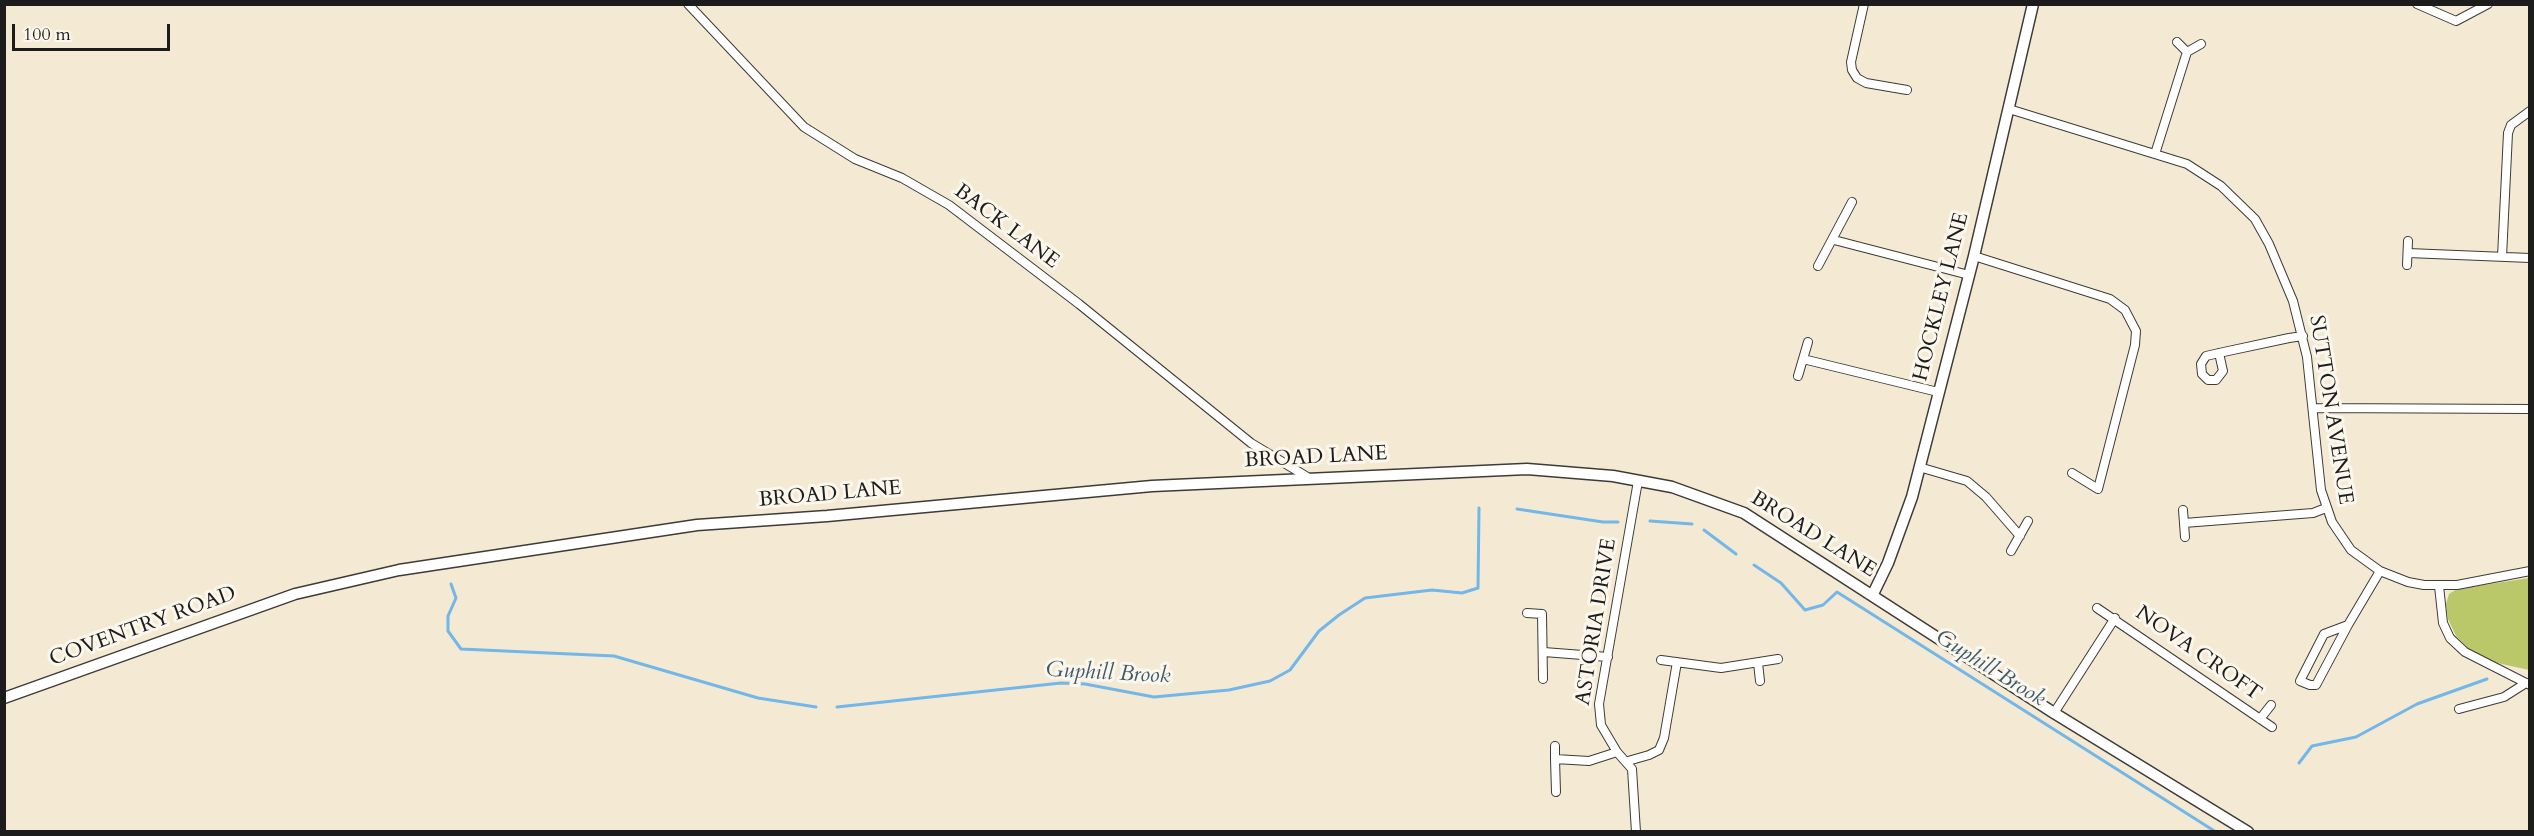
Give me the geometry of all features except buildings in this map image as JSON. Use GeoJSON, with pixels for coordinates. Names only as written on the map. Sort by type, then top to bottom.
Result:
{"type":"FeatureCollection","features":[{"type":"Feature","properties":{"kind":"street","name":"BACK LANE"},"geometry":{"type":"LineString","coordinates":[[688,4],[804,127],[855,159],[902,178],[949,205],[1079,304],[1251,443],[1309,478]]}},
{"type":"Feature","properties":{"kind":"street"},"geometry":{"type":"LineString","coordinates":[[1864,4],[1851,62],[1852,70],[1857,78],[1866,82],[1907,90]]}},
{"type":"Feature","properties":{"kind":"street","name":"HOCKLEY LANE"},"geometry":{"type":"LineString","coordinates":[[1873,594],[1902,527],[1919,467],[1974,256],[2033,4]]}},
{"type":"Feature","properties":{"kind":"street"},"geometry":{"type":"LineString","coordinates":[[2417,4],[2456,21],[2488,4]]}},
{"type":"Feature","properties":{"kind":"street"},"geometry":{"type":"LineString","coordinates":[[2177,42],[2187,52]]}},
{"type":"Feature","properties":{"kind":"street"},"geometry":{"type":"LineString","coordinates":[[2155,154],[2187,52],[2201,44]]}},
{"type":"Feature","properties":{"kind":"street","name":"SUTTON AVENUE"},"geometry":{"type":"LineString","coordinates":[[2009,109],[2187,164],[2221,186],[2254,219],[2282,271],[2303,336],[2314,408],[2318,471],[2326,507],[2331,522],[2351,550],[2380,571],[2408,582],[2439,586],[2529,571]]}},
{"type":"Feature","properties":{"kind":"street"},"geometry":{"type":"LineString","coordinates":[[2502,257],[2508,133],[2511,125],[2529,111]]}},
{"type":"Feature","properties":{"kind":"street"},"geometry":{"type":"LineString","coordinates":[[1818,266],[1852,202]]}},
{"type":"Feature","properties":{"kind":"street"},"geometry":{"type":"LineString","coordinates":[[1833,240],[1969,275]]}},
{"type":"Feature","properties":{"kind":"street"},"geometry":{"type":"LineString","coordinates":[[2407,265],[2408,241]]}},
{"type":"Feature","properties":{"kind":"street"},"geometry":{"type":"LineString","coordinates":[[2408,253],[2529,258]]}},
{"type":"Feature","properties":{"kind":"street"},"geometry":{"type":"LineString","coordinates":[[1974,256],[2110,299],[2125,310],[2136,331],[2135,345],[2098,489],[2072,473]]}},
{"type":"Feature","properties":{"kind":"street"},"geometry":{"type":"LineString","coordinates":[[2219,353],[2303,336]]}},
{"type":"Feature","properties":{"kind":"street"},"geometry":{"type":"LineString","coordinates":[[1798,376],[1808,342]]}},
{"type":"Feature","properties":{"kind":"street"},"geometry":{"type":"LineString","coordinates":[[1803,359],[1938,392]]}},
{"type":"Feature","properties":{"kind":"street"},"geometry":{"type":"LineString","coordinates":[[2314,408],[2529,409]]}},
{"type":"Feature","properties":{"kind":"street"},"geometry":{"type":"LineString","coordinates":[[1919,467],[1951,474],[1967,481],[1986,497],[2020,536]]}},
{"type":"Feature","properties":{"kind":"street","name":"BROAD LANE"},"geometry":{"type":"LineString","coordinates":[[295,594],[399,570],[697,525],[827,516],[1152,486],[1527,469],[1638,481],[1672,487],[1744,513],[1873,594],[2054,713],[2248,831]]}},
{"type":"Feature","properties":{"kind":"street","name":"ASTORIA DRIVE"},"geometry":{"type":"LineString","coordinates":[[1628,761],[1617,752],[1601,725],[1599,704],[1638,481]]}},
{"type":"Feature","properties":{"kind":"street"},"geometry":{"type":"LineString","coordinates":[[2184,523],[2313,513],[2326,507]]}},
{"type":"Feature","properties":{"kind":"street"},"geometry":{"type":"LineString","coordinates":[[2183,510],[2185,537]]}},
{"type":"Feature","properties":{"kind":"street"},"geometry":{"type":"LineString","coordinates":[[2011,552],[2028,521]]}},
{"type":"Feature","properties":{"kind":"street"},"geometry":{"type":"LineString","coordinates":[[2348,625],[2324,633],[2300,681],[2316,685],[2380,571]]}},
{"type":"Feature","properties":{"kind":"street"},"geometry":{"type":"LineString","coordinates":[[2439,586],[2443,623],[2450,638],[2465,652],[2528,684]]}},
{"type":"Feature","properties":{"kind":"street","name":"COVENTRY ROAD"},"geometry":{"type":"LineString","coordinates":[[4,698],[295,594]]}},
{"type":"Feature","properties":{"kind":"street","name":"NOVA CROFT"},"geometry":{"type":"LineString","coordinates":[[2097,608],[2115,618],[2272,727]]}},
{"type":"Feature","properties":{"kind":"street"},"geometry":{"type":"LineString","coordinates":[[1527,614],[1542,614],[1544,679]]}},
{"type":"Feature","properties":{"kind":"street","name":"NOVA CROFT"},"geometry":{"type":"LineString","coordinates":[[2054,713],[2115,618]]}},
{"type":"Feature","properties":{"kind":"street"},"geometry":{"type":"LineString","coordinates":[[1544,652],[1608,657]]}},
{"type":"Feature","properties":{"kind":"street"},"geometry":{"type":"LineString","coordinates":[[1661,660],[1721,668],[1778,659]]}},
{"type":"Feature","properties":{"kind":"street"},"geometry":{"type":"LineString","coordinates":[[1636,831],[1634,781],[1628,761],[1649,756],[1659,750],[1664,738],[1677,662]]}},
{"type":"Feature","properties":{"kind":"street"},"geometry":{"type":"LineString","coordinates":[[1758,663],[1760,681]]}},
{"type":"Feature","properties":{"kind":"street"},"geometry":{"type":"LineString","coordinates":[[2459,709],[2504,696],[2528,684]]}},
{"type":"Feature","properties":{"kind":"street","name":"NOVA CROFT"},"geometry":{"type":"LineString","coordinates":[[2260,719],[2271,705]]}},
{"type":"Feature","properties":{"kind":"street"},"geometry":{"type":"LineString","coordinates":[[1555,746],[1556,792]]}},
{"type":"Feature","properties":{"kind":"street"},"geometry":{"type":"LineString","coordinates":[[1555,759],[1589,761],[1617,752]]}},
{"type":"Feature","properties":{"kind":"green space"},"geometry":{"type":"Polygon","coordinates":[[[2529,578],[2529,670],[2493,662],[2470,650],[2456,636],[2448,619],[2446,604],[2449,594],[2457,589],[2529,578]]]}},
{"type":"Feature","properties":{"kind":"waterway","name":"Guphill Brook"},"geometry":{"type":"LineString","coordinates":[[837,707],[1061,683],[1085,684],[1154,697],[1229,690],[1270,681],[1290,670],[1319,631],[1365,598],[1432,590],[1462,593],[1478,588],[1479,508]]}},
{"type":"Feature","properties":{"kind":"waterway","name":"Guphill Brook"},"geometry":{"type":"LineString","coordinates":[[1517,509],[1603,522],[1618,522]]}},
{"type":"Feature","properties":{"kind":"waterway"},"geometry":{"type":"LineString","coordinates":[[1650,521],[1692,524]]}},
{"type":"Feature","properties":{"kind":"waterway"},"geometry":{"type":"LineString","coordinates":[[1704,530],[1736,554]]}},
{"type":"Feature","properties":{"kind":"waterway","name":"Guphill Brook"},"geometry":{"type":"LineString","coordinates":[[1754,565],[1781,583],[1805,610],[1823,605],[1837,592],[2216,832]]}},
{"type":"Feature","properties":{"kind":"waterway"},"geometry":{"type":"LineString","coordinates":[[451,584],[456,598],[448,616],[448,631],[461,649],[614,656],[758,698],[816,707]]}},
{"type":"Feature","properties":{"kind":"waterway","name":"Guphill Brook"},"geometry":{"type":"LineString","coordinates":[[2299,763],[2312,746],[2356,737],[2417,704],[2487,679]]}}]}
